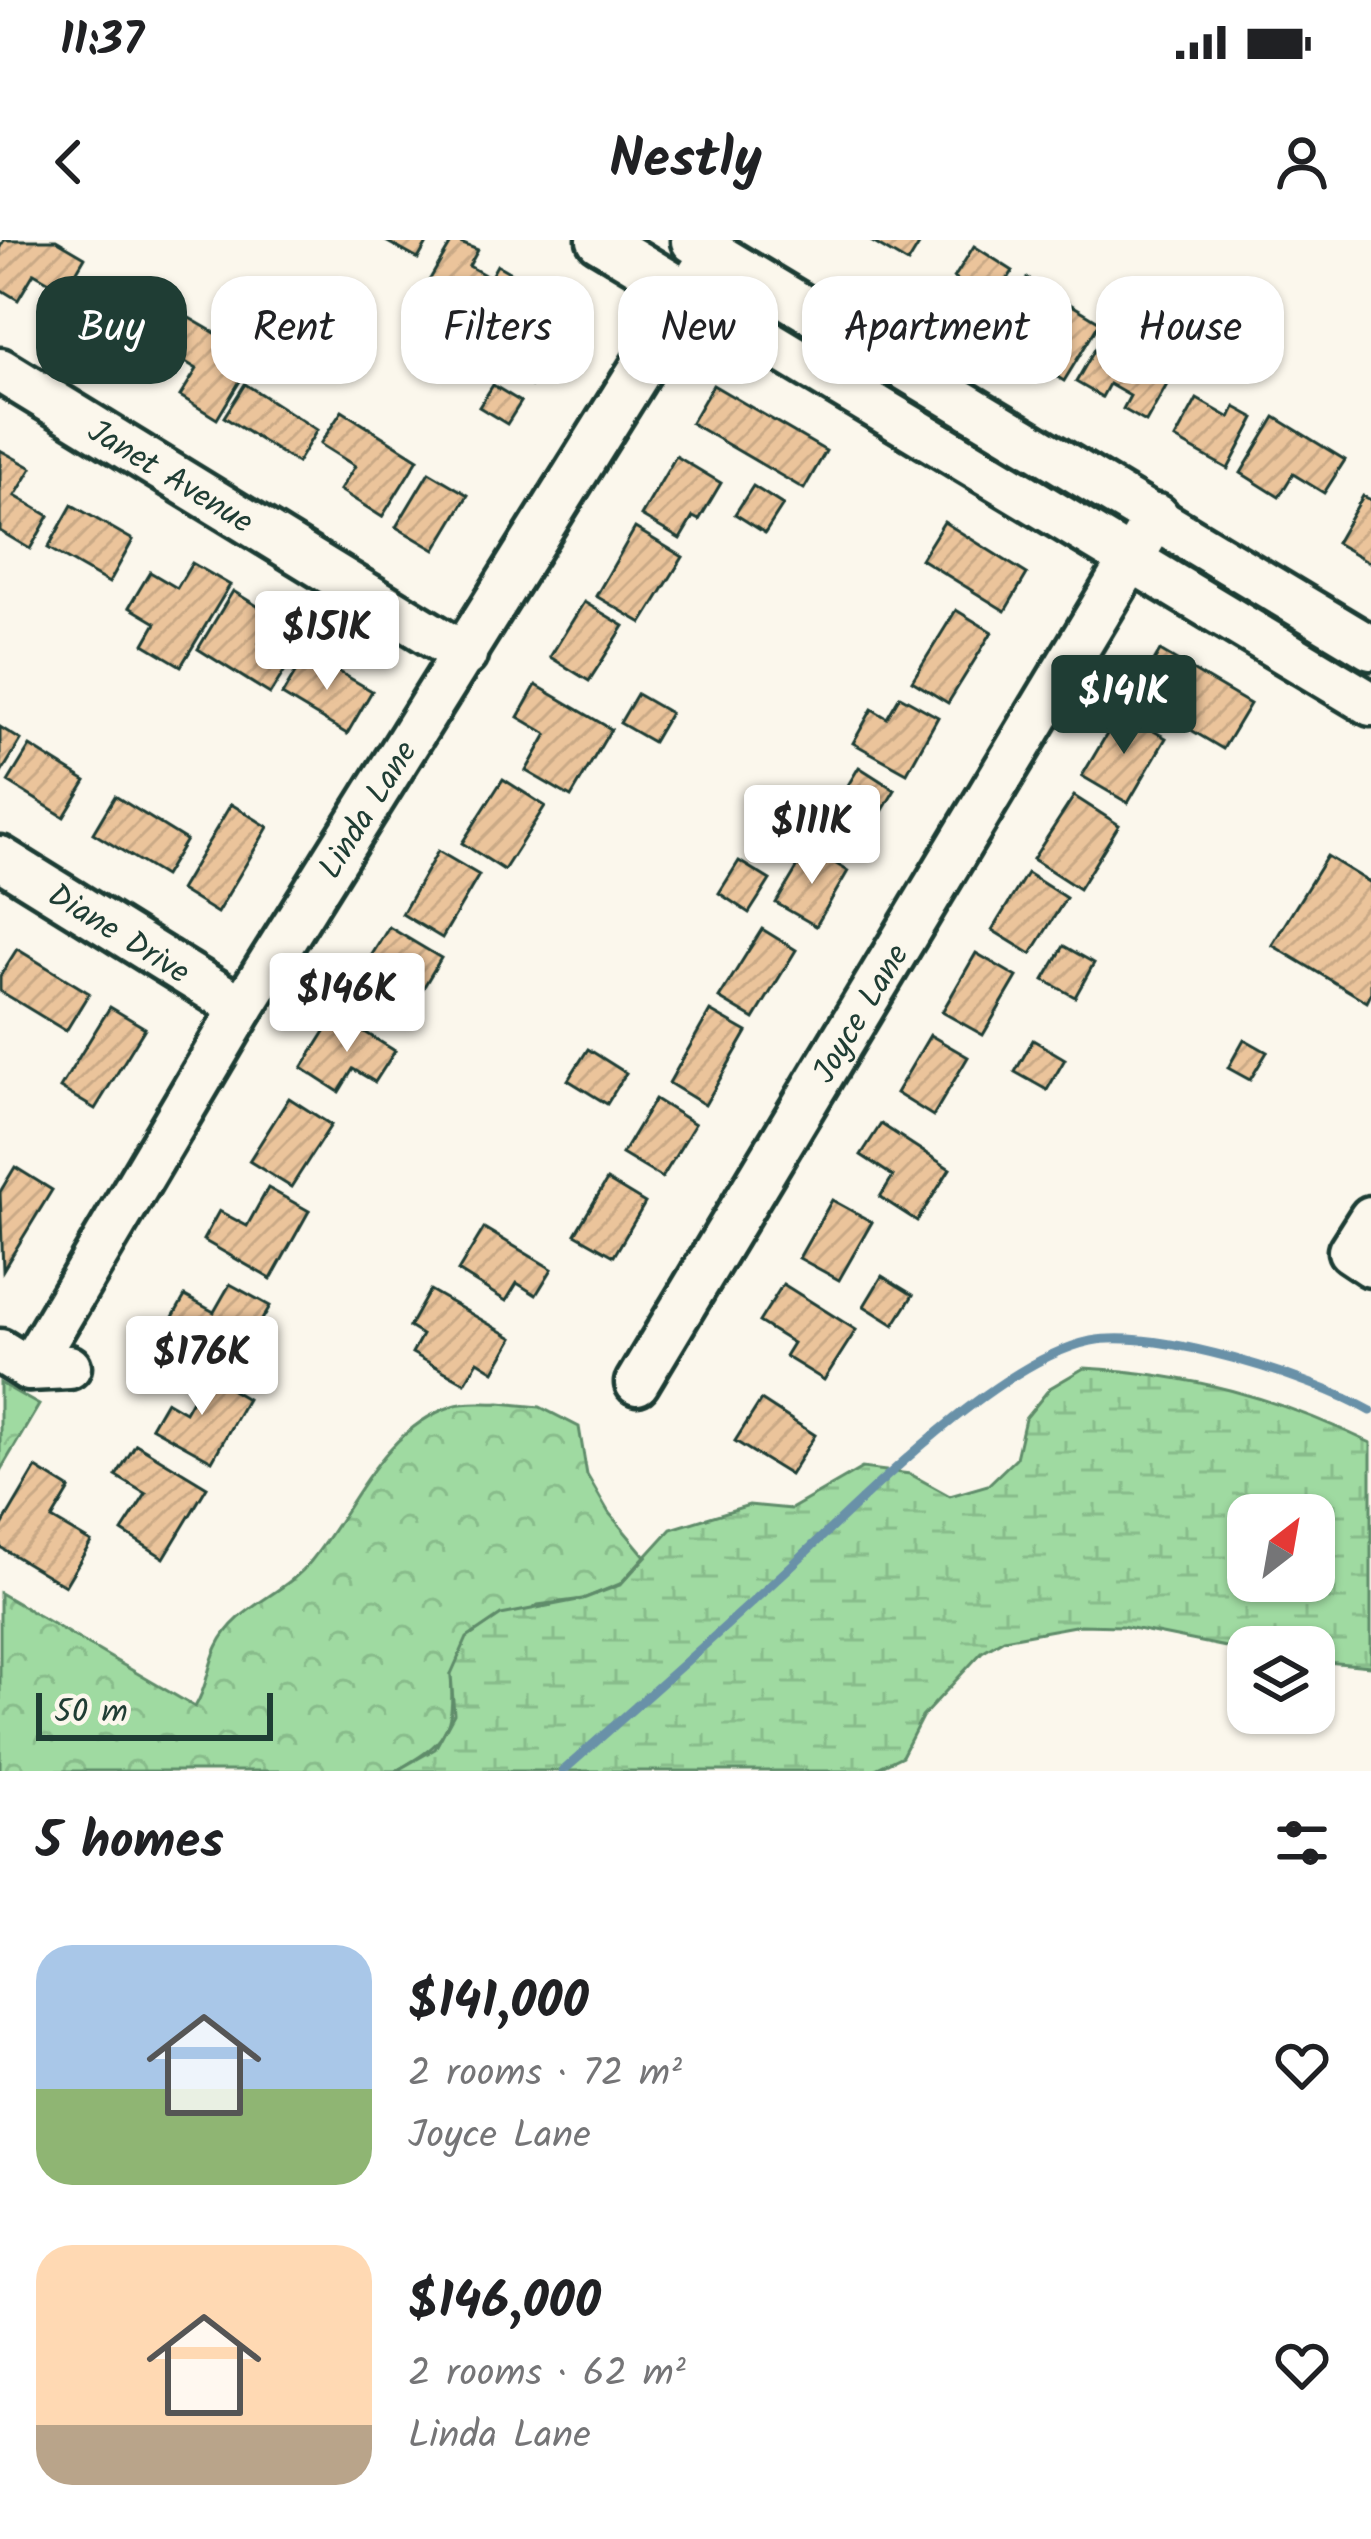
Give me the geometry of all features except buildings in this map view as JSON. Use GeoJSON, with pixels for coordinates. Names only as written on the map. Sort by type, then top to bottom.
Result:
{"type":"FeatureCollection","features":[{"type":"Feature","properties":{"kind":"street"},"geometry":{"type":"LineString","coordinates":[[599,240],[658,276]]}},
{"type":"Feature","properties":{"kind":"street"},"geometry":{"type":"LineString","coordinates":[[702,247],[1371,648]]}},
{"type":"Feature","properties":{"kind":"street","name":"Linda Lane"},"geometry":{"type":"LineString","coordinates":[[693,276],[702,247]]}},
{"type":"Feature","properties":{"kind":"street"},"geometry":{"type":"LineString","coordinates":[[778,348],[1371,704]]}},
{"type":"Feature","properties":{"kind":"street","name":"Janet Avenue"},"geometry":{"type":"LineString","coordinates":[[0,370],[465,655]]}},
{"type":"Feature","properties":{"kind":"street","name":"Linda Lane"},"geometry":{"type":"LineString","coordinates":[[33,1362],[242,1008],[632,384]]}},
{"type":"Feature","properties":{"kind":"street","name":"Joyce Lane"},"geometry":{"type":"LineString","coordinates":[[637,1384],[1157,516]]}},
{"type":"Feature","properties":{"kind":"street","name":"Diane Drive"},"geometry":{"type":"LineString","coordinates":[[0,858],[242,1008]]}},
{"type":"Feature","properties":{"kind":"street"},"geometry":{"type":"LineString","coordinates":[[1371,1218],[1350,1251],[1371,1265]]}},
{"type":"Feature","properties":{"kind":"green space"},"geometry":{"type":"Polygon","coordinates":[[[1084,1368],[1232,1390],[1371,1443],[1371,1666],[1335,1663],[1335,1626],[1227,1626],[1227,1647],[1122,1626],[1080,1625],[1004,1639],[982,1652],[922,1717],[902,1756],[871,1771],[396,1771],[435,1749],[454,1714],[451,1674],[467,1638],[501,1615],[583,1599],[620,1585],[671,1529],[749,1505],[791,1509],[862,1468],[910,1474],[950,1496],[988,1485],[1016,1458],[1025,1419],[1050,1388],[1084,1368]]]}},
{"type":"Feature","properties":{"kind":"green space"},"geometry":{"type":"Polygon","coordinates":[[[0,1383],[39,1405],[0,1471],[0,1383]]]}},
{"type":"Feature","properties":{"kind":"green space"},"geometry":{"type":"Polygon","coordinates":[[[453,1406],[540,1407],[579,1427],[587,1475],[609,1513],[645,1556],[620,1584],[583,1599],[538,1605],[451,1674],[449,1723],[426,1752],[396,1771],[0,1771],[0,1593],[195,1707],[225,1633],[311,1561],[372,1472],[407,1432],[453,1406]]]}},
{"type":"Feature","properties":{"kind":"waterway"},"geometry":{"type":"LineString","coordinates":[[563,1771],[924,1444],[1010,1378],[1052,1355],[1091,1341],[1120,1339],[1193,1348],[1274,1370],[1371,1411]]}}]}
